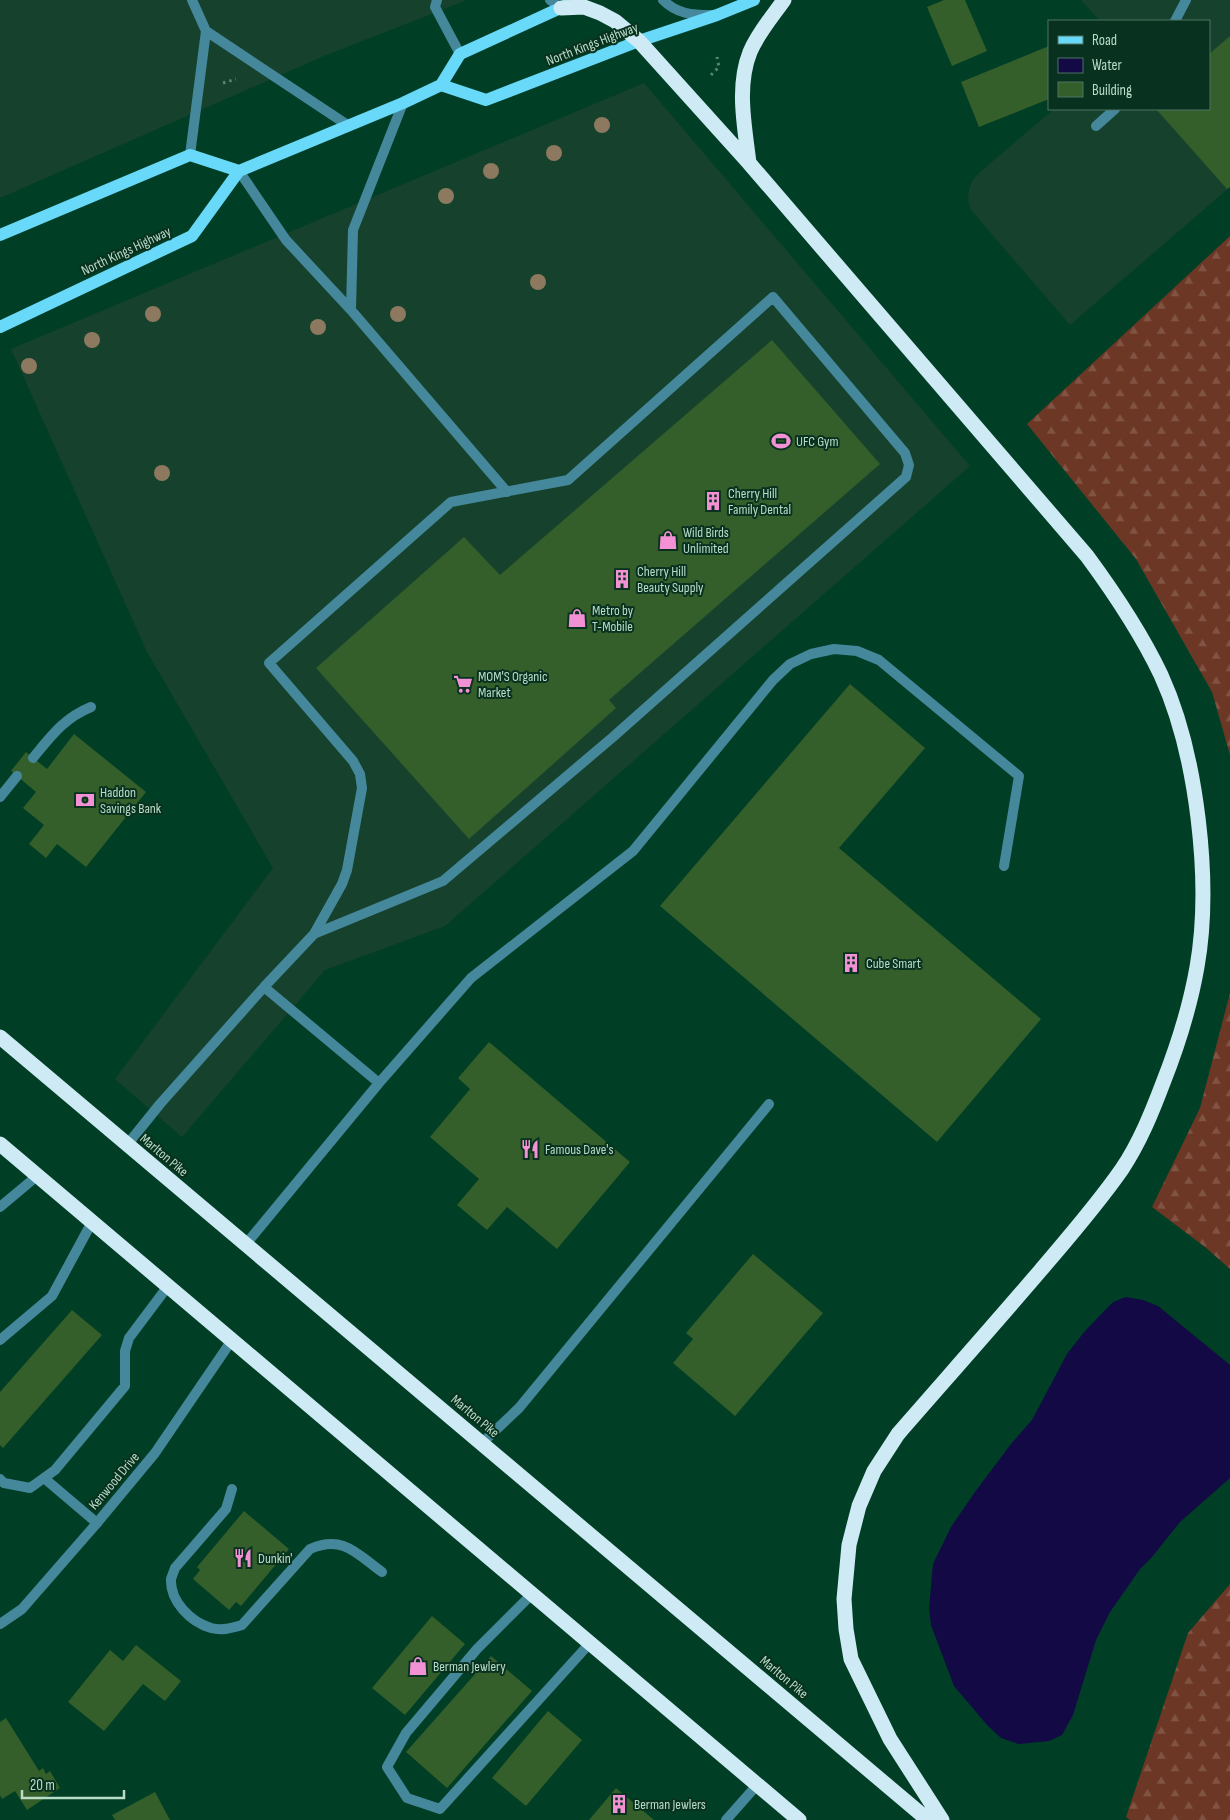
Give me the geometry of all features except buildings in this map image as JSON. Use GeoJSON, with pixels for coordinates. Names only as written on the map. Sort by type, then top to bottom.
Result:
{"type":"FeatureCollection","features":[{"type":"Feature","properties":{"kind":"highway"},"geometry":{"type":"LineString","coordinates":[[749,164],[743,96],[745,73],[750,54],[758,36],[784,0]]}},
{"type":"Feature","properties":{"kind":"highway"},"geometry":{"type":"LineString","coordinates":[[556,4],[584,7],[600,13],[615,21],[639,41],[749,164],[1087,556],[1118,598],[1162,677],[1188,758],[1202,855],[1203,908],[1198,965],[1188,1012],[1147,1124],[1123,1168],[1087,1216],[898,1434],[874,1471],[859,1506],[849,1545],[844,1599],[851,1659],[890,1739],[942,1820]]}},
{"type":"Feature","properties":{"kind":"highway","name":"Marlton Pike"},"geometry":{"type":"LineString","coordinates":[[0,1037],[928,1820]]}},
{"type":"Feature","properties":{"kind":"highway"},"geometry":{"type":"LineString","coordinates":[[0,1144],[799,1820]]}},
{"type":"Feature","properties":{"kind":"main road"},"geometry":{"type":"LineString","coordinates":[[0,236],[190,155],[239,171],[349,126],[441,85],[460,54],[556,4],[578,0]]}},
{"type":"Feature","properties":{"kind":"main road","name":"North Kings Highway"},"geometry":{"type":"LineString","coordinates":[[441,85],[486,100],[639,41],[717,15],[754,0]]}},
{"type":"Feature","properties":{"kind":"main road","name":"North Kings Highway"},"geometry":{"type":"LineString","coordinates":[[0,327],[192,236],[239,171]]}},
{"type":"Feature","properties":{"kind":"street"},"geometry":{"type":"LineString","coordinates":[[190,155],[206,31],[192,0]]}},
{"type":"Feature","properties":{"kind":"street"},"geometry":{"type":"LineString","coordinates":[[664,0],[678,12],[693,15],[717,15]]}},
{"type":"Feature","properties":{"kind":"street"},"geometry":{"type":"LineString","coordinates":[[1176,20],[1186,0]]}},
{"type":"Feature","properties":{"kind":"street"},"geometry":{"type":"LineString","coordinates":[[435,2],[460,54]]}},
{"type":"Feature","properties":{"kind":"street"},"geometry":{"type":"LineString","coordinates":[[206,31],[349,126]]}},
{"type":"Feature","properties":{"kind":"street"},"geometry":{"type":"LineString","coordinates":[[351,310],[353,230],[403,103]]}},
{"type":"Feature","properties":{"kind":"street"},"geometry":{"type":"LineString","coordinates":[[1096,126],[1114,110]]}},
{"type":"Feature","properties":{"kind":"street"},"geometry":{"type":"LineString","coordinates":[[239,171],[286,240],[351,310],[507,492]]}},
{"type":"Feature","properties":{"kind":"street"},"geometry":{"type":"LineString","coordinates":[[127,1145],[160,1104],[314,934],[342,884],[347,870],[362,788],[360,774],[353,761],[269,663],[451,502],[568,480],[773,297],[905,453],[909,465],[906,477],[613,738],[443,881],[314,934]]}},
{"type":"Feature","properties":{"kind":"street"},"geometry":{"type":"LineString","coordinates":[[246,1244],[379,1083],[472,978],[633,850],[773,680],[790,664],[811,654],[834,649],[857,651],[879,660],[1019,776],[1004,866]]}},
{"type":"Feature","properties":{"kind":"street"},"geometry":{"type":"LineString","coordinates":[[33,758],[61,724],[76,713],[91,706]]}},
{"type":"Feature","properties":{"kind":"street"},"geometry":{"type":"LineString","coordinates":[[0,796],[17,776]]}},
{"type":"Feature","properties":{"kind":"street"},"geometry":{"type":"LineString","coordinates":[[264,987],[379,1083]]}},
{"type":"Feature","properties":{"kind":"street"},"geometry":{"type":"LineString","coordinates":[[482,1443],[520,1408],[769,1104]]}},
{"type":"Feature","properties":{"kind":"street"},"geometry":{"type":"LineString","coordinates":[[0,1206],[37,1176]]}},
{"type":"Feature","properties":{"kind":"street"},"geometry":{"type":"LineString","coordinates":[[0,1340],[52,1296],[92,1222]]}},
{"type":"Feature","properties":{"kind":"street"},"geometry":{"type":"LineString","coordinates":[[0,1479],[4,1483],[30,1488],[55,1470],[125,1386],[125,1352],[129,1338],[168,1286]]}},
{"type":"Feature","properties":{"kind":"street","name":"Kenwood Drive"},"geometry":{"type":"LineString","coordinates":[[0,1624],[22,1609],[97,1523],[154,1453],[232,1340]]}},
{"type":"Feature","properties":{"kind":"street"},"geometry":{"type":"LineString","coordinates":[[44,1478],[97,1523]]}},
{"type":"Feature","properties":{"kind":"street"},"geometry":{"type":"LineString","coordinates":[[232,1489],[226,1509],[175,1568],[171,1579],[175,1596],[183,1611],[195,1620],[212,1628],[230,1629],[242,1625],[310,1548],[324,1543],[338,1544],[351,1548],[382,1572]]}},
{"type":"Feature","properties":{"kind":"street"},"geometry":{"type":"LineString","coordinates":[[532,1594],[477,1649],[406,1733],[387,1767],[407,1798],[440,1808],[590,1643]]}},
{"type":"Feature","properties":{"kind":"street"},"geometry":{"type":"LineString","coordinates":[[726,1820],[757,1785]]}},
{"type":"Feature","properties":{"kind":"path"},"geometry":{"type":"LineString","coordinates":[[711,74],[719,67],[717,56]]}},
{"type":"Feature","properties":{"kind":"path"},"geometry":{"type":"LineString","coordinates":[[215,86],[239,78]]}},
{"type":"Feature","properties":{"kind":"shaded area"},"geometry":{"type":"Polygon","coordinates":[[[0,0],[467,0],[324,56],[0,198],[0,0]]]}},
{"type":"Feature","properties":{"kind":"shaded area"},"geometry":{"type":"Polygon","coordinates":[[[1081,0],[1230,0],[1230,187],[1070,325],[971,210],[968,200],[969,189],[973,180],[1053,110],[1210,110],[1210,20],[1099,20],[1081,0]]]}},
{"type":"Feature","properties":{"kind":"shaded area"},"geometry":{"type":"Polygon","coordinates":[[[644,83],[970,466],[445,926],[325,970],[182,1137],[115,1079],[273,868],[147,652],[11,349],[644,83]]]}},
{"type":"Feature","properties":{"kind":"green space"},"geometry":{"type":"Polygon","coordinates":[[[1230,236],[1230,755],[1212,692],[1136,559],[1027,424],[1230,236]]]}},
{"type":"Feature","properties":{"kind":"green space"},"geometry":{"type":"Polygon","coordinates":[[[1230,993],[1230,1269],[1205,1247],[1152,1207],[1200,1108],[1230,993]]]}},
{"type":"Feature","properties":{"kind":"green space"},"geometry":{"type":"Polygon","coordinates":[[[1230,1584],[1230,1820],[1130,1820],[1126,1817],[1188,1633],[1230,1584]]]}},
{"type":"Feature","properties":{"kind":"water"},"geometry":{"type":"Polygon","coordinates":[[[1126,1297],[1143,1300],[1158,1306],[1230,1365],[1230,1478],[1180,1522],[1140,1569],[1110,1612],[1096,1640],[1073,1715],[1062,1735],[1049,1741],[1019,1744],[1001,1738],[988,1726],[954,1686],[931,1625],[929,1609],[933,1564],[951,1527],[975,1492],[1011,1444],[1032,1420],[1067,1354],[1085,1331],[1113,1302],[1126,1297]]]}},
{"type":"Feature","properties":{"kind":"place","name":"UFC Gym"},"geometry":{"type":"Point","coordinates":[781,441]}},
{"type":"Feature","properties":{"kind":"place","name":"Cherry Hill Family Dental"},"geometry":{"type":"Point","coordinates":[713,501]}},
{"type":"Feature","properties":{"kind":"place","name":"Wild Birds Unlimited"},"geometry":{"type":"Point","coordinates":[668,540]}},
{"type":"Feature","properties":{"kind":"place","name":"Cherry Hill Beauty Supply"},"geometry":{"type":"Point","coordinates":[622,579]}},
{"type":"Feature","properties":{"kind":"place","name":"Metro by T-Mobile"},"geometry":{"type":"Point","coordinates":[577,618]}},
{"type":"Feature","properties":{"kind":"place","name":"MOM'S Organic Market"},"geometry":{"type":"Point","coordinates":[463,684]}},
{"type":"Feature","properties":{"kind":"place","name":"Haddon Savings Bank"},"geometry":{"type":"Point","coordinates":[85,800]}},
{"type":"Feature","properties":{"kind":"place","name":"Cube Smart"},"geometry":{"type":"Point","coordinates":[851,963]}},
{"type":"Feature","properties":{"kind":"place","name":"Famous Dave's"},"geometry":{"type":"Point","coordinates":[530,1149]}},
{"type":"Feature","properties":{"kind":"place","name":"Dunkin'"},"geometry":{"type":"Point","coordinates":[243,1558]}},
{"type":"Feature","properties":{"kind":"place","name":"Berman Jewlery"},"geometry":{"type":"Point","coordinates":[418,1666]}},
{"type":"Feature","properties":{"kind":"place","name":"Berman Jewlers"},"geometry":{"type":"Point","coordinates":[619,1804]}}]}
